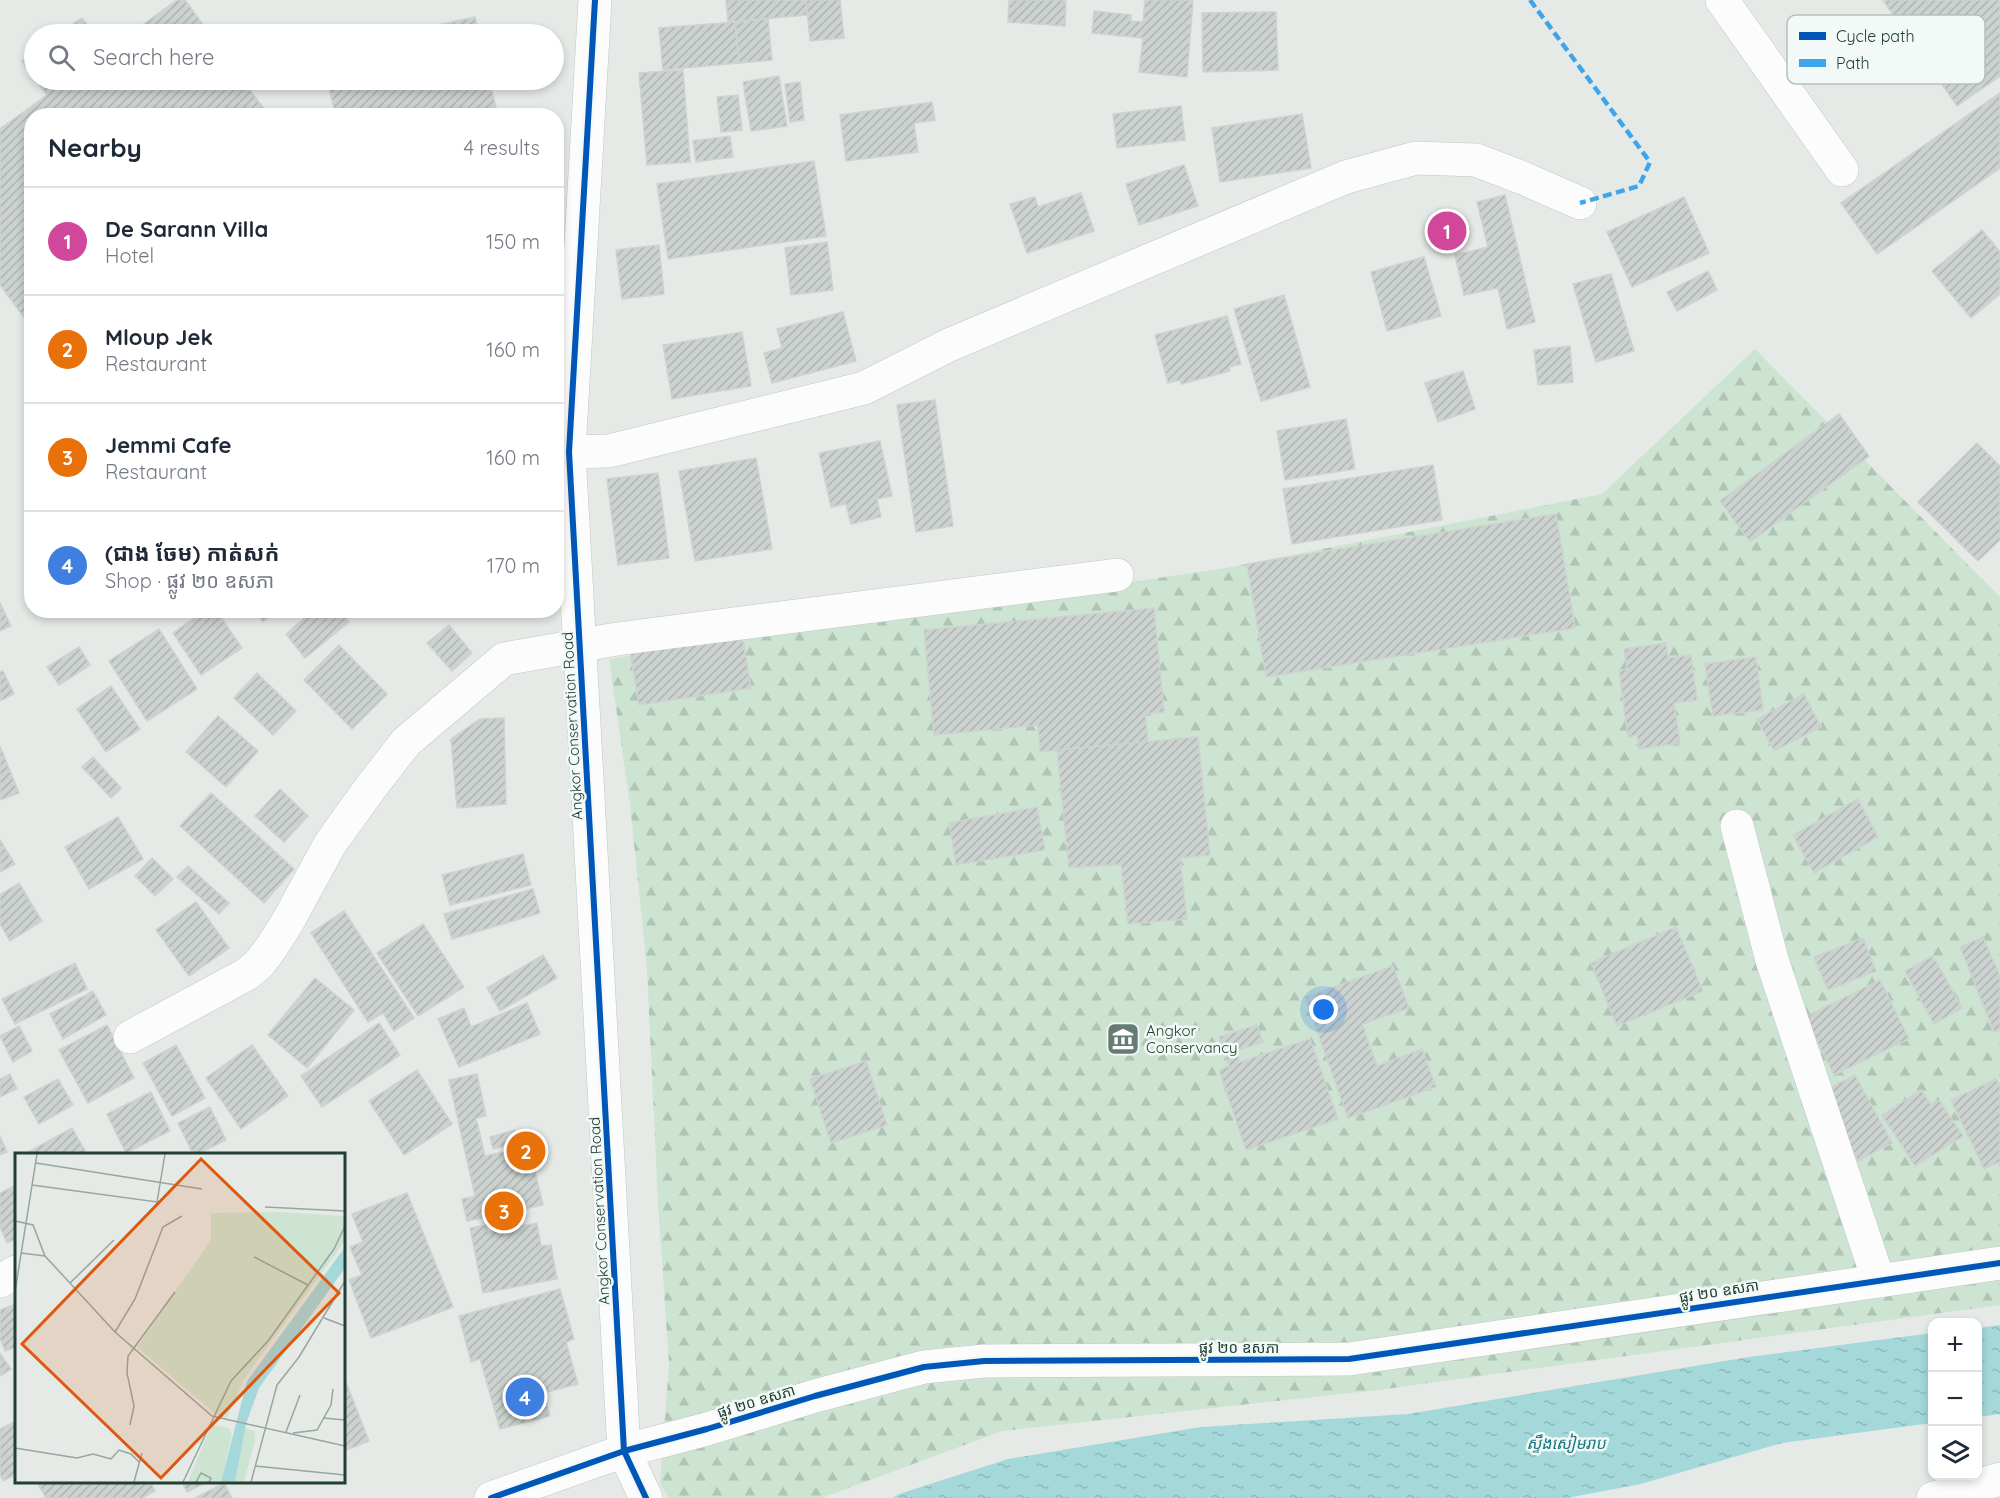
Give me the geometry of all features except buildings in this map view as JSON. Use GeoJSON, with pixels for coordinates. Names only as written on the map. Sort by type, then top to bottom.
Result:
{"type":"FeatureCollection","features":[{"type":"Feature","properties":{"kind":"street","name":"Angkor Conservation Road"},"geometry":{"type":"LineString","coordinates":[[595,0],[569,452],[624,1451]]}},
{"type":"Feature","properties":{"kind":"street"},"geometry":{"type":"LineString","coordinates":[[1722,0],[1842,170]]}},
{"type":"Feature","properties":{"kind":"street"},"geometry":{"type":"LineString","coordinates":[[569,452],[609,451],[864,388],[949,345],[1346,177],[1416,158],[1476,160],[1580,203]]}},
{"type":"Feature","properties":{"kind":"street"},"geometry":{"type":"LineString","coordinates":[[130,1037],[247,974],[259,964],[287,923],[330,844],[406,742],[504,659],[580,644],[1117,575]]}},
{"type":"Feature","properties":{"kind":"street"},"geometry":{"type":"LineString","coordinates":[[1737,826],[1772,960],[1878,1279]]}},
{"type":"Feature","properties":{"kind":"street","name":"ផ្លូវ ២០ ឧសភា"},"geometry":{"type":"LineString","coordinates":[[491,1498],[624,1451],[924,1367],[984,1360],[1349,1359],[1878,1279],[2000,1263]]}},
{"type":"Feature","properties":{"kind":"street"},"geometry":{"type":"LineString","coordinates":[[0,1281],[15,1273]]}},
{"type":"Feature","properties":{"kind":"street"},"geometry":{"type":"LineString","coordinates":[[624,1451],[646,1498]]}},
{"type":"Feature","properties":{"kind":"street"},"geometry":{"type":"LineString","coordinates":[[1933,1498],[2000,1479]]}},
{"type":"Feature","properties":{"kind":"green space"},"geometry":{"type":"Polygon","coordinates":[[[1755,349],[2000,597],[2000,1305],[1378,1390],[1002,1431],[822,1498],[669,1498],[660,1483],[669,1364],[658,1203],[647,969],[630,804],[609,659],[1226,568],[1602,494],[1755,349]]]}},
{"type":"Feature","properties":{"kind":"water"},"geometry":{"type":"Polygon","coordinates":[[[2000,1325],[2000,1414],[1982,1416],[1982,1372],[1982,1327],[2000,1325]]]}},
{"type":"Feature","properties":{"kind":"water","name":"ស្ទឹងសៀមរាប"},"geometry":{"type":"Polygon","coordinates":[[[1928,1334],[1928,1424],[1782,1443],[1641,1484],[1567,1498],[893,1498],[899,1494],[1008,1459],[1201,1427],[1408,1414],[1749,1357],[1928,1334]]]}},
{"type":"Feature","properties":{"kind":"marked path"},"geometry":{"type":"LineString","coordinates":[[1530,0],[1650,162],[1639,186],[1580,203]]}},
{"type":"Feature","properties":{"kind":"cycle path"},"geometry":{"type":"LineString","coordinates":[[595,0],[569,452],[624,1451],[646,1498]]}},
{"type":"Feature","properties":{"kind":"cycle path"},"geometry":{"type":"LineString","coordinates":[[491,1498],[624,1451],[924,1367],[984,1361],[1349,1359],[2000,1263]]}},
{"type":"Feature","properties":{"kind":"place","name":"De Sarann Villa"},"geometry":{"type":"Point","coordinates":[1447,231]}},
{"type":"Feature","properties":{"kind":"place","name":"Angkor Conservancy"},"geometry":{"type":"Point","coordinates":[1123,1039]}},
{"type":"Feature","properties":{"kind":"place","name":"Mloup Jek"},"geometry":{"type":"Point","coordinates":[526,1151]}},
{"type":"Feature","properties":{"kind":"place","name":"Jemmi Cafe"},"geometry":{"type":"Point","coordinates":[504,1211]}},
{"type":"Feature","properties":{"kind":"place","name":"(ជាង ចែម) កាត់សក់"},"geometry":{"type":"Point","coordinates":[525,1397]}}]}
